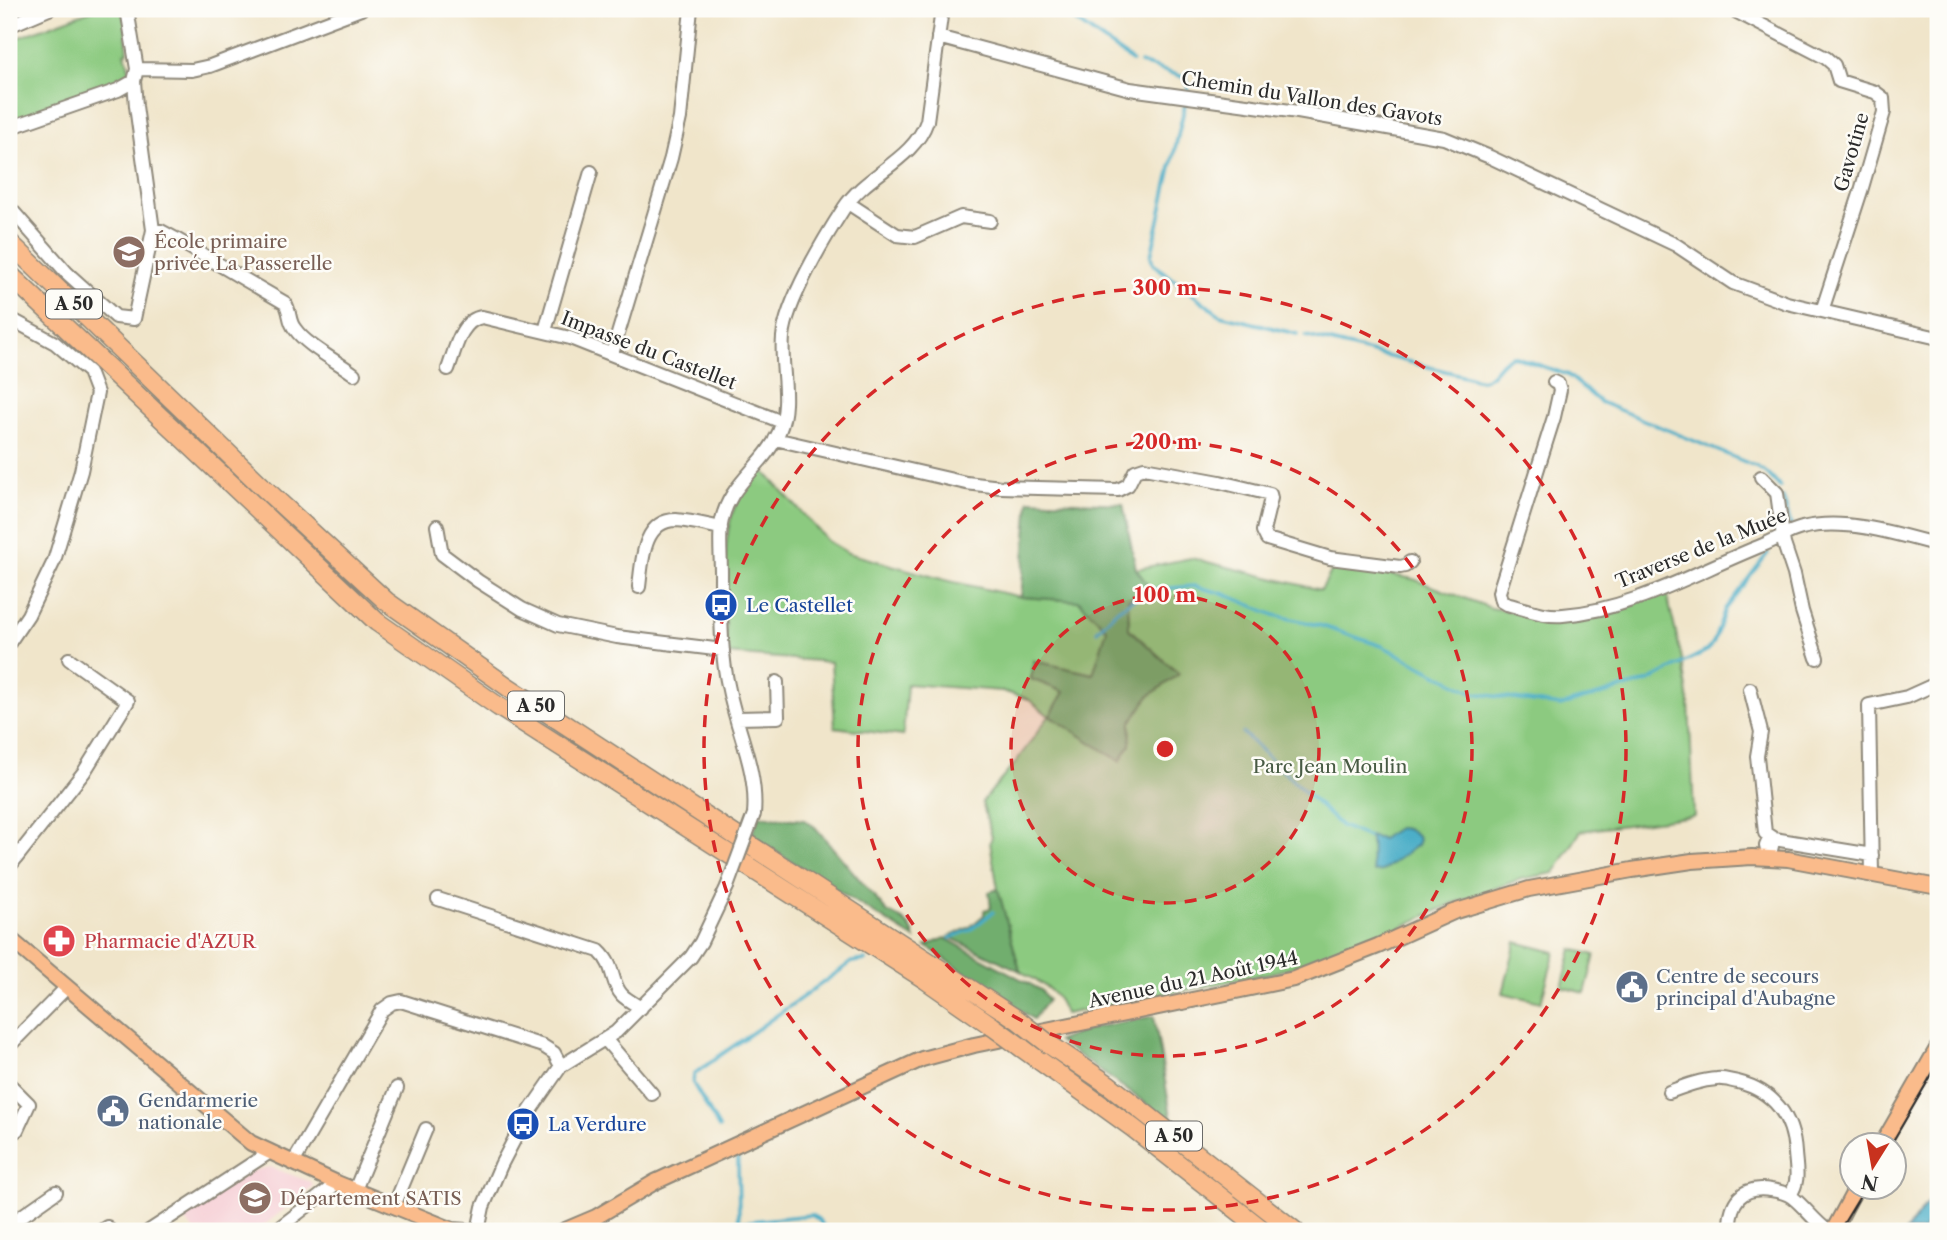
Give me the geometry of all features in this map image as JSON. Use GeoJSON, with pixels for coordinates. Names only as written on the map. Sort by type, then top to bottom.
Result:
{"type":"FeatureCollection","features":[{"type":"Feature","properties":{"kind":"highway","name":"A 50"},"geometry":{"type":"LineString","coordinates":[[9,242],[267,491],[386,601],[508,687],[1018,1020],[1109,1085],[1295,1231]]}},
{"type":"Feature","properties":{"kind":"highway","name":"A 50"},"geometry":{"type":"LineString","coordinates":[[9,274],[377,622],[499,707],[926,980],[1133,1128],[1264,1231]]}},
{"type":"Feature","properties":{"kind":"main road","name":"Avenue du 21 Août 1944"},"geometry":{"type":"LineString","coordinates":[[563,1231],[596,1217],[655,1182],[922,1059],[974,1045],[1294,979],[1378,947],[1453,912],[1529,889],[1692,861],[1769,858],[1816,863],[1938,887]]}},
{"type":"Feature","properties":{"kind":"main road"},"geometry":{"type":"LineString","coordinates":[[9,938],[251,1143],[337,1183],[457,1231]]}},
{"type":"Feature","properties":{"kind":"main road"},"geometry":{"type":"LineString","coordinates":[[1889,1132],[1938,1047]]}},
{"type":"Feature","properties":{"kind":"main road"},"geometry":{"type":"LineString","coordinates":[[1830,1231],[1848,1202]]}},
{"type":"Feature","properties":{"kind":"street"},"geometry":{"type":"LineString","coordinates":[[10,24],[49,9]]}},
{"type":"Feature","properties":{"kind":"street"},"geometry":{"type":"LineString","coordinates":[[9,206],[67,273],[116,317],[134,319],[153,230],[136,106],[127,9]]}},
{"type":"Feature","properties":{"kind":"street"},"geometry":{"type":"LineString","coordinates":[[9,128],[109,93],[135,75],[210,66],[360,9]]}},
{"type":"Feature","properties":{"kind":"street"},"geometry":{"type":"LineString","coordinates":[[612,354],[677,131],[691,9]]}},
{"type":"Feature","properties":{"kind":"street"},"geometry":{"type":"LineString","coordinates":[[478,1231],[483,1207],[501,1165],[527,1115],[561,1066],[616,1032],[691,957],[702,942],[727,887],[754,814],[755,800],[750,764],[728,690],[723,650],[721,528],[724,509],[730,497],[775,439],[782,422],[786,400],[783,337],[788,312],[848,203],[858,190],[909,149],[923,134],[942,9]]}},
{"type":"Feature","properties":{"kind":"street","name":"Gavotine"},"geometry":{"type":"LineString","coordinates":[[1731,9],[1826,58],[1834,65],[1839,81],[1875,92],[1883,98],[1884,112],[1822,311]]}},
{"type":"Feature","properties":{"kind":"street","name":"Chemin du Vallon des Gavots"},"geometry":{"type":"LineString","coordinates":[[938,37],[1130,89],[1298,111],[1444,138],[1676,245],[1733,283],[1787,303],[1938,338]]}},
{"type":"Feature","properties":{"kind":"street"},"geometry":{"type":"LineString","coordinates":[[109,93],[136,106]]}},
{"type":"Feature","properties":{"kind":"street"},"geometry":{"type":"LineString","coordinates":[[545,331],[591,173]]}},
{"type":"Feature","properties":{"kind":"street"},"geometry":{"type":"LineString","coordinates":[[848,203],[897,235],[915,237],[961,217],[990,221]]}},
{"type":"Feature","properties":{"kind":"street"},"geometry":{"type":"LineString","coordinates":[[153,230],[161,231],[185,244],[285,303],[289,320],[301,336],[354,374]]}},
{"type":"Feature","properties":{"kind":"street","name":"Impasse du Castellet"},"geometry":{"type":"LineString","coordinates":[[448,369],[464,329],[474,318],[482,317],[570,338],[782,422]]}},
{"type":"Feature","properties":{"kind":"street"},"geometry":{"type":"LineString","coordinates":[[9,318],[55,344],[89,372],[97,393],[80,471],[54,561],[28,615],[9,643]]}},
{"type":"Feature","properties":{"kind":"street","name":"Traverse de la Muée"},"geometry":{"type":"LineString","coordinates":[[1554,382],[1560,390],[1554,416],[1499,592],[1501,601],[1561,616],[1596,609],[1665,588],[1800,528],[1870,528],[1938,545]]}},
{"type":"Feature","properties":{"kind":"street"},"geometry":{"type":"LineString","coordinates":[[775,439],[925,475],[1001,487],[1118,490],[1128,485],[1135,471],[1144,468],[1220,482],[1270,494],[1272,498],[1264,531],[1267,539],[1330,558],[1400,567],[1410,562]]}},
{"type":"Feature","properties":{"kind":"street"},"geometry":{"type":"LineString","coordinates":[[1761,477],[1777,493],[1801,611],[1817,657]]}},
{"type":"Feature","properties":{"kind":"street"},"geometry":{"type":"LineString","coordinates":[[639,587],[648,539],[662,523],[674,520],[721,528]]}},
{"type":"Feature","properties":{"kind":"street"},"geometry":{"type":"LineString","coordinates":[[437,526],[442,554],[522,608],[558,625],[617,637],[723,650]]}},
{"type":"Feature","properties":{"kind":"street"},"geometry":{"type":"LineString","coordinates":[[9,867],[84,772],[128,701],[69,659]]}},
{"type":"Feature","properties":{"kind":"street"},"geometry":{"type":"LineString","coordinates":[[737,718],[778,717],[777,682]]}},
{"type":"Feature","properties":{"kind":"street"},"geometry":{"type":"LineString","coordinates":[[1872,874],[1869,705],[1908,697],[1938,683]]}},
{"type":"Feature","properties":{"kind":"street"},"geometry":{"type":"LineString","coordinates":[[1750,689],[1761,732],[1757,756],[1765,830],[1772,846],[1769,858]]}},
{"type":"Feature","properties":{"kind":"street"},"geometry":{"type":"LineString","coordinates":[[1770,838],[1872,855]]}},
{"type":"Feature","properties":{"kind":"street"},"geometry":{"type":"LineString","coordinates":[[438,899],[599,951],[610,961],[622,995],[641,1007]]}},
{"type":"Feature","properties":{"kind":"street"},"geometry":{"type":"LineString","coordinates":[[9,1046],[66,988]]}},
{"type":"Feature","properties":{"kind":"street"},"geometry":{"type":"LineString","coordinates":[[293,1163],[382,1010],[391,1003],[401,1001],[543,1046],[554,1053],[561,1066]]}},
{"type":"Feature","properties":{"kind":"street"},"geometry":{"type":"LineString","coordinates":[[604,1039],[652,1094]]}},
{"type":"Feature","properties":{"kind":"street"},"geometry":{"type":"LineString","coordinates":[[1669,1092],[1699,1081],[1720,1078],[1748,1084],[1766,1092],[1779,1105],[1794,1139],[1797,1186],[1790,1195]]}},
{"type":"Feature","properties":{"kind":"street"},"geometry":{"type":"LineString","coordinates":[[9,1083],[29,1104],[17,1130],[9,1135]]}},
{"type":"Feature","properties":{"kind":"street"},"geometry":{"type":"LineString","coordinates":[[355,1190],[397,1088]]}},
{"type":"Feature","properties":{"kind":"street"},"geometry":{"type":"LineString","coordinates":[[394,1206],[426,1129]]}},
{"type":"Feature","properties":{"kind":"street"},"geometry":{"type":"LineString","coordinates":[[149,1231],[270,1152]]}},
{"type":"Feature","properties":{"kind":"street"},"geometry":{"type":"LineString","coordinates":[[275,1231],[337,1183]]}},
{"type":"Feature","properties":{"kind":"street"},"geometry":{"type":"LineString","coordinates":[[1730,1231],[1735,1203],[1741,1194],[1756,1188],[1790,1195],[1830,1231]]}},
{"type":"Feature","properties":{"kind":"street"},"geometry":{"type":"LineString","coordinates":[[9,1225],[56,1192]]}},
{"type":"Feature","properties":{"kind":"street"},"geometry":{"type":"LineString","coordinates":[[101,1231],[107,1227],[110,1231]]}},
{"type":"Feature","properties":{"kind":"shaded area","name":"Département SATIS"},"geometry":{"type":"Polygon","coordinates":[[[270,1167],[311,1182],[313,1186],[257,1231],[194,1231],[182,1216],[251,1171],[270,1167]]]}},
{"type":"Feature","properties":{"kind":"green space"},"geometry":{"type":"Polygon","coordinates":[[[95,9],[119,9],[124,15],[128,52],[125,53],[130,72],[127,80],[9,122],[9,41],[95,9]]]}},
{"type":"Feature","properties":{"kind":"green space","name":"Parc Jean Moulin"},"geometry":{"type":"Polygon","coordinates":[[[761,468],[828,541],[848,553],[945,580],[1021,597],[1079,601],[1108,628],[1093,674],[1034,661],[1064,692],[1050,716],[1130,745],[1131,722],[1149,696],[1179,674],[1129,629],[1128,599],[1136,569],[1191,558],[1321,590],[1332,570],[1388,574],[1413,579],[1491,608],[1563,620],[1666,591],[1689,702],[1694,816],[1581,831],[1554,873],[1521,879],[1454,903],[1348,951],[1272,973],[1065,1014],[1053,993],[1020,971],[998,889],[990,842],[992,837],[982,802],[1013,766],[1049,716],[1028,699],[1002,691],[907,684],[903,736],[835,727],[831,662],[727,654],[725,571],[729,529],[733,510],[741,494],[761,468]]]}},
{"type":"Feature","properties":{"kind":"green space"},"geometry":{"type":"Polygon","coordinates":[[[1029,500],[1123,504],[1136,569],[1150,588],[1128,599],[1129,629],[1179,674],[1149,696],[1131,722],[1130,745],[1120,761],[1050,716],[1064,692],[1031,679],[1034,661],[1093,674],[1107,629],[1079,601],[1021,597],[1029,500]]]}},
{"type":"Feature","properties":{"kind":"green space"},"geometry":{"type":"Polygon","coordinates":[[[759,816],[804,820],[815,827],[887,912],[909,925],[915,939],[751,836],[759,816]]]}},
{"type":"Feature","properties":{"kind":"green space"},"geometry":{"type":"Polygon","coordinates":[[[998,889],[1020,971],[949,937],[970,927],[984,915],[984,910],[991,908],[989,892],[998,889]]]}},
{"type":"Feature","properties":{"kind":"green space"},"geometry":{"type":"Polygon","coordinates":[[[945,938],[1041,990],[1048,1000],[1033,1019],[926,946],[945,938]]]}},
{"type":"Feature","properties":{"kind":"green space"},"geometry":{"type":"Polygon","coordinates":[[[1516,942],[1555,952],[1541,1002],[1503,993],[1516,942]]]}},
{"type":"Feature","properties":{"kind":"green space"},"geometry":{"type":"Polygon","coordinates":[[[1572,949],[1595,955],[1585,993],[1562,987],[1572,949]]]}},
{"type":"Feature","properties":{"kind":"green space"},"geometry":{"type":"Polygon","coordinates":[[[1154,1016],[1172,1122],[1058,1041],[1092,1028],[1154,1016]]]}},
{"type":"Feature","properties":{"kind":"water"},"geometry":{"type":"Polygon","coordinates":[[[1398,828],[1415,834],[1419,839],[1417,845],[1382,871],[1374,872],[1369,836],[1381,839],[1398,828]]]}},
{"type":"Feature","properties":{"kind":"water"},"geometry":{"type":"Polygon","coordinates":[[[1938,1189],[1938,1209],[1922,1231],[1906,1231],[1938,1189]]]}},
{"type":"Feature","properties":{"kind":"waterway"},"geometry":{"type":"LineString","coordinates":[[1059,9],[1132,61]]}},
{"type":"Feature","properties":{"kind":"waterway"},"geometry":{"type":"LineString","coordinates":[[1140,63],[1183,77],[1188,82],[1188,93]]}},
{"type":"Feature","properties":{"kind":"waterway"},"geometry":{"type":"LineString","coordinates":[[1186,100],[1151,256],[1153,264],[1220,315],[1297,334]]}},
{"type":"Feature","properties":{"kind":"waterway"},"geometry":{"type":"LineString","coordinates":[[1306,336],[1481,380],[1486,379],[1513,356],[1568,375],[1600,402],[1755,466],[1768,474],[1780,487]]}},
{"type":"Feature","properties":{"kind":"waterway"},"geometry":{"type":"LineString","coordinates":[[1783,498],[1791,525]]}},
{"type":"Feature","properties":{"kind":"waterway"},"geometry":{"type":"LineString","coordinates":[[1097,631],[1118,609],[1148,590],[1194,586],[1225,594],[1274,615],[1322,626],[1382,646],[1474,693],[1560,706],[1649,681],[1708,650],[1725,609],[1768,553]]}},
{"type":"Feature","properties":{"kind":"waterway"},"geometry":{"type":"LineString","coordinates":[[1243,733],[1341,826],[1368,837]]}},
{"type":"Feature","properties":{"kind":"waterway"},"geometry":{"type":"LineString","coordinates":[[950,938],[970,930],[993,912]]}},
{"type":"Feature","properties":{"kind":"waterway"},"geometry":{"type":"LineString","coordinates":[[719,1128],[693,1083],[694,1074],[852,962],[866,960]]}},
{"type":"Feature","properties":{"kind":"waterway"},"geometry":{"type":"LineString","coordinates":[[738,1156],[739,1219],[743,1222],[811,1215],[818,1219],[827,1231]]}},
{"type":"Feature","properties":{"kind":"tram line"},"geometry":{"type":"LineString","coordinates":[[1898,1132],[1938,1064]]}},
{"type":"Feature","properties":{"kind":"tram line"},"geometry":{"type":"LineString","coordinates":[[1839,1231],[1857,1202]]}},
{"type":"Feature","properties":{"kind":"place","name":"École primaire privée La Passerelle"},"geometry":{"type":"Point","coordinates":[129,252]}},
{"type":"Feature","properties":{"kind":"place","name":"Le Castellet"},"geometry":{"type":"Point","coordinates":[721,605]}},
{"type":"Feature","properties":{"kind":"place","name":"Pharmacie d'AZUR"},"geometry":{"type":"Point","coordinates":[59,941]}},
{"type":"Feature","properties":{"kind":"place","name":"Centre de secours principal d'Aubagne"},"geometry":{"type":"Point","coordinates":[1632,987]}},
{"type":"Feature","properties":{"kind":"place","name":"Gendarmerie nationale"},"geometry":{"type":"Point","coordinates":[113,1111]}},
{"type":"Feature","properties":{"kind":"place","name":"La Verdure"},"geometry":{"type":"Point","coordinates":[523,1124]}},
{"type":"Feature","properties":{"kind":"place","name":"Département SATIS"},"geometry":{"type":"Point","coordinates":[255,1198]}}]}
